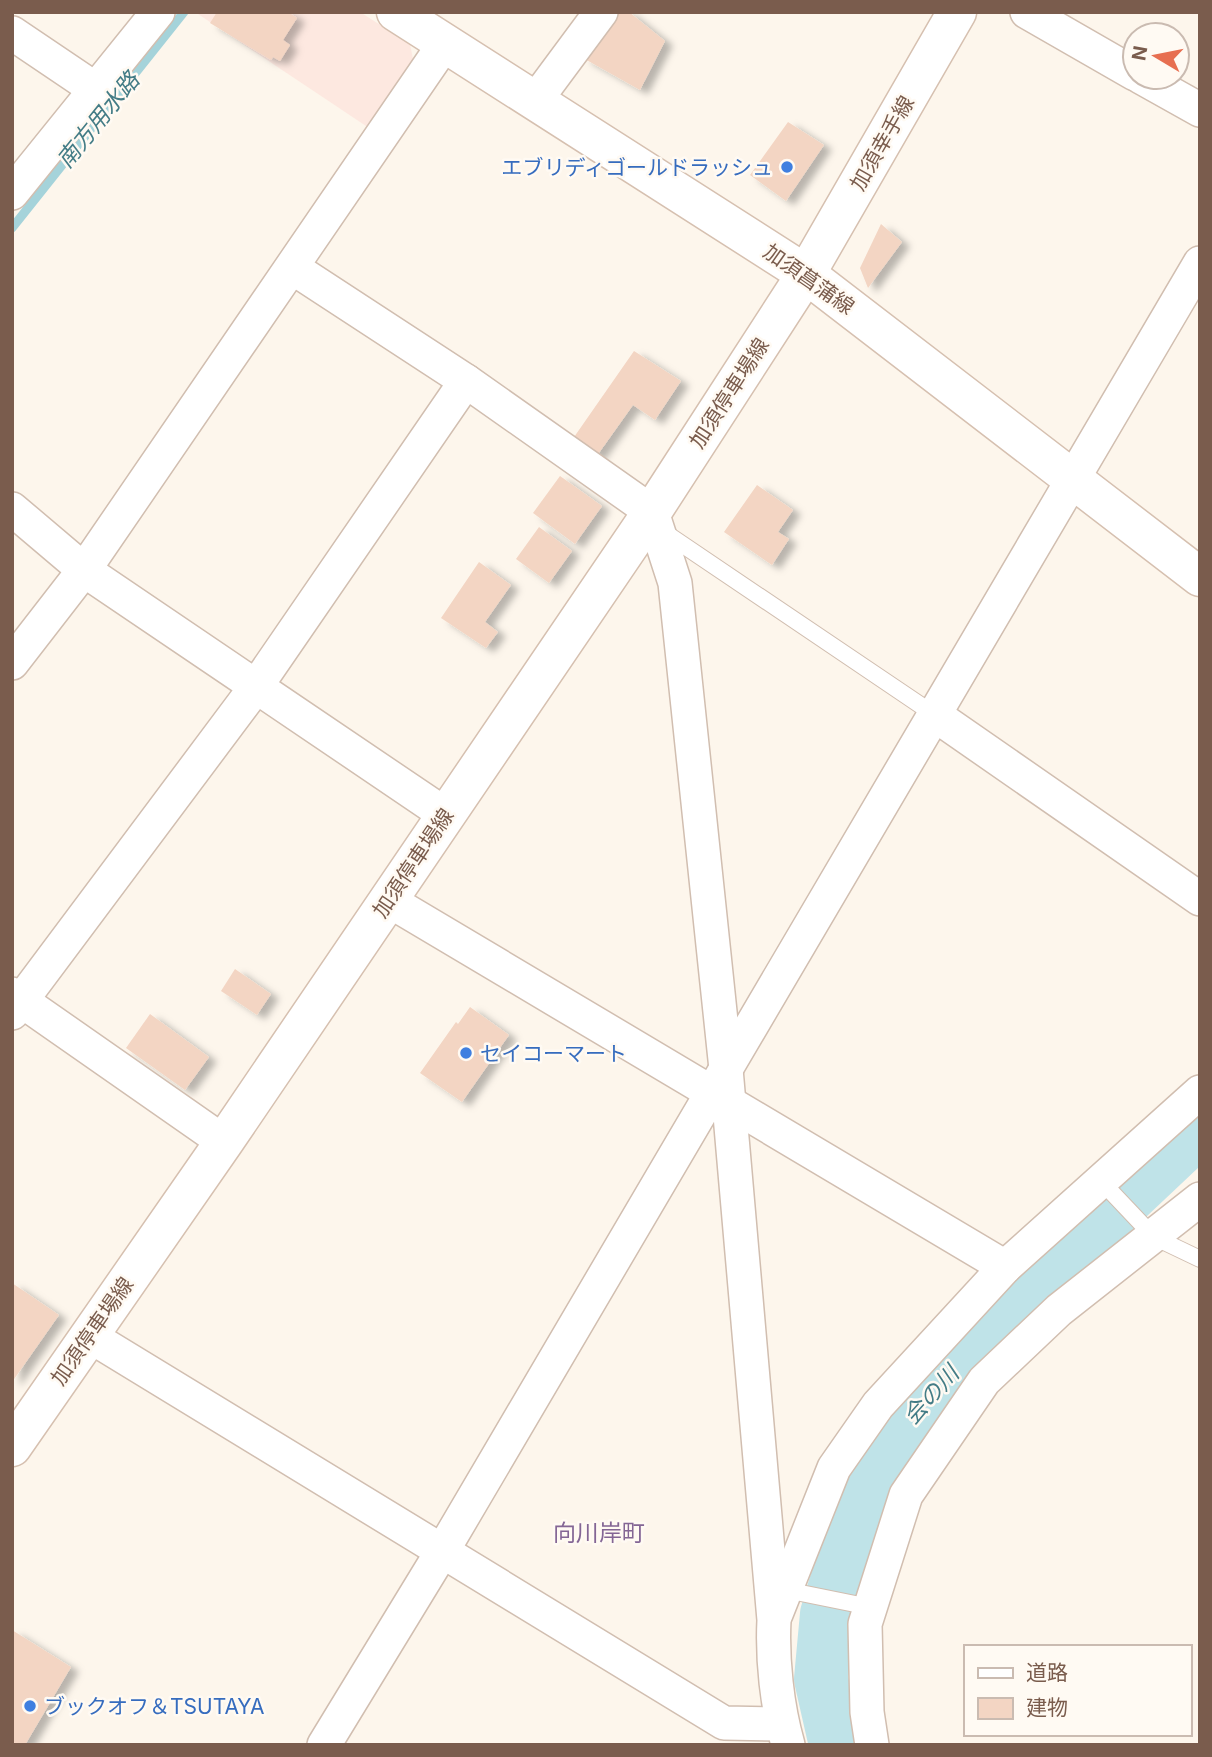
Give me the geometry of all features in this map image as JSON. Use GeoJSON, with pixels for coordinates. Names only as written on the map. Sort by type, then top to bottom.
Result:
{"type":"FeatureCollection","features":[{"type":"Feature","properties":{"kind":"main road","name":"加須菖蒲線"},"geometry":{"type":"LineString","coordinates":[[396,12],[806,274],[1200,576]]}},
{"type":"Feature","properties":{"kind":"main road","name":"加須幸手線"},"geometry":{"type":"LineString","coordinates":[[806,274],[957,12]]}},
{"type":"Feature","properties":{"kind":"main road","name":"加須停車場線"},"geometry":{"type":"LineString","coordinates":[[12,1447],[654,519],[806,274]]}},
{"type":"Feature","properties":{"kind":"street"},"geometry":{"type":"LineString","coordinates":[[12,192],[158,12]]}},
{"type":"Feature","properties":{"kind":"street"},"geometry":{"type":"LineString","coordinates":[[535,101],[601,12]]}},
{"type":"Feature","properties":{"kind":"street"},"geometry":{"type":"LineString","coordinates":[[1027,12],[1121,66]]}},
{"type":"Feature","properties":{"kind":"street"},"geometry":{"type":"LineString","coordinates":[[12,33],[95,89]]}},
{"type":"Feature","properties":{"kind":"street"},"geometry":{"type":"LineString","coordinates":[[12,663],[84,570],[445,43]]}},
{"type":"Feature","properties":{"kind":"street"},"geometry":{"type":"LineString","coordinates":[[1166,91],[1200,110]]}},
{"type":"Feature","properties":{"kind":"street"},"geometry":{"type":"LineString","coordinates":[[324,1745],[722,1088],[935,715],[1200,263]]}},
{"type":"Feature","properties":{"kind":"street"},"geometry":{"type":"LineString","coordinates":[[88,1335],[443,1550],[717,1734],[785,1734],[780,1605],[722,1088],[675,583],[654,519],[466,381],[293,268]]}},
{"type":"Feature","properties":{"kind":"street"},"geometry":{"type":"LineString","coordinates":[[224,1142],[15,1002],[255,688],[466,381]]}},
{"type":"Feature","properties":{"kind":"street"},"geometry":{"type":"LineString","coordinates":[[12,509],[84,570],[446,816]]}},
{"type":"Feature","properties":{"kind":"street"},"geometry":{"type":"LineString","coordinates":[[935,715],[1200,898]]}},
{"type":"Feature","properties":{"kind":"street"},"geometry":{"type":"LineString","coordinates":[[388,900],[722,1088],[1006,1267]]}},
{"type":"Feature","properties":{"kind":"street"},"geometry":{"type":"LineString","coordinates":[[780,1605],[834,1468],[878,1405],[1006,1267],[1200,1092]]}},
{"type":"Feature","properties":{"kind":"street"},"geometry":{"type":"LineString","coordinates":[[872,1745],[867,1712],[865,1624],[906,1495],[984,1381],[1059,1310],[1200,1199]]}},
{"type":"Feature","properties":{"kind":"lane"},"geometry":{"type":"LineString","coordinates":[[654,519],[935,715]]}},
{"type":"Feature","properties":{"kind":"lane"},"geometry":{"type":"LineString","coordinates":[[1101,1181],[1154,1237],[1200,1259]]}},
{"type":"Feature","properties":{"kind":"lane"},"geometry":{"type":"LineString","coordinates":[[780,1605],[870,1607]]}},
{"type":"Feature","properties":{"kind":"shaded area"},"geometry":{"type":"Polygon","coordinates":[[[195,12],[360,12],[410,44],[414,64],[369,128],[195,12]]]}},
{"type":"Feature","properties":{"kind":"building"},"geometry":{"type":"Polygon","coordinates":[[[217,12],[288,12],[297,18],[283,40],[290,45],[280,61],[273,57],[271,60],[210,23],[217,12]]]}},
{"type":"Feature","properties":{"kind":"building"},"geometry":{"type":"Polygon","coordinates":[[[616,12],[629,12],[665,41],[640,90],[583,58],[616,12]]]}},
{"type":"Feature","properties":{"kind":"building"},"geometry":{"type":"Polygon","coordinates":[[[788,122],[824,145],[786,201],[750,175],[788,122]]]}},
{"type":"Feature","properties":{"kind":"building"},"geometry":{"type":"Polygon","coordinates":[[[881,224],[902,242],[868,288],[860,268],[881,224]]]}},
{"type":"Feature","properties":{"kind":"building"},"geometry":{"type":"Polygon","coordinates":[[[634,351],[681,381],[655,420],[633,405],[596,457],[572,440],[634,351]]]}},
{"type":"Feature","properties":{"kind":"building"},"geometry":{"type":"Polygon","coordinates":[[[560,476],[602,506],[575,544],[533,513],[560,476]]]}},
{"type":"Feature","properties":{"kind":"building"},"geometry":{"type":"Polygon","coordinates":[[[757,485],[793,510],[778,532],[789,539],[772,565],[724,532],[757,485]]]}},
{"type":"Feature","properties":{"kind":"building"},"geometry":{"type":"Polygon","coordinates":[[[539,527],[572,551],[549,583],[516,559],[539,527]]]}},
{"type":"Feature","properties":{"kind":"building"},"geometry":{"type":"Polygon","coordinates":[[[479,562],[511,585],[485,622],[498,632],[486,648],[441,618],[479,562]]]}},
{"type":"Feature","properties":{"kind":"building"},"geometry":{"type":"Polygon","coordinates":[[[235,969],[271,994],[257,1015],[221,991],[235,969]]]}},
{"type":"Feature","properties":{"kind":"building"},"geometry":{"type":"Polygon","coordinates":[[[470,1007],[509,1035],[462,1102],[420,1073],[456,1022],[458,1024],[470,1007]]]}},
{"type":"Feature","properties":{"kind":"building"},"geometry":{"type":"Polygon","coordinates":[[[150,1014],[209,1057],[185,1090],[126,1048],[150,1014]]]}},
{"type":"Feature","properties":{"kind":"building"},"geometry":{"type":"Polygon","coordinates":[[[12,1283],[59,1315],[12,1382],[12,1283]]]}},
{"type":"Feature","properties":{"kind":"building","name":"ブックオフ＆TSUTAYA"},"geometry":{"type":"Polygon","coordinates":[[[12,1630],[71,1667],[25,1745],[12,1745],[12,1630]]]}},
{"type":"Feature","properties":{"kind":"waterway","name":"南方用水路"},"geometry":{"type":"LineString","coordinates":[[12,228],[184,12]]}},
{"type":"Feature","properties":{"kind":"waterway","name":"会の川"},"geometry":{"type":"LineString","coordinates":[[836,1745],[821,1679],[827,1614],[868,1476],[914,1408],[1060,1261],[1200,1129]]}},
{"type":"Feature","properties":{"kind":"place","name":"エブリディゴールドラッシュ"},"geometry":{"type":"Point","coordinates":[787,167]}},
{"type":"Feature","properties":{"kind":"place","name":"セイコーマート"},"geometry":{"type":"Point","coordinates":[466,1053]}},
{"type":"Feature","properties":{"kind":"place","name":"ブックオフ＆TSUTAYA"},"geometry":{"type":"Point","coordinates":[30,1706]}},
{"type":"Feature","properties":{"kind":"district","name":"向川岸町"},"geometry":{"type":"Point","coordinates":[599,1533]}}]}
